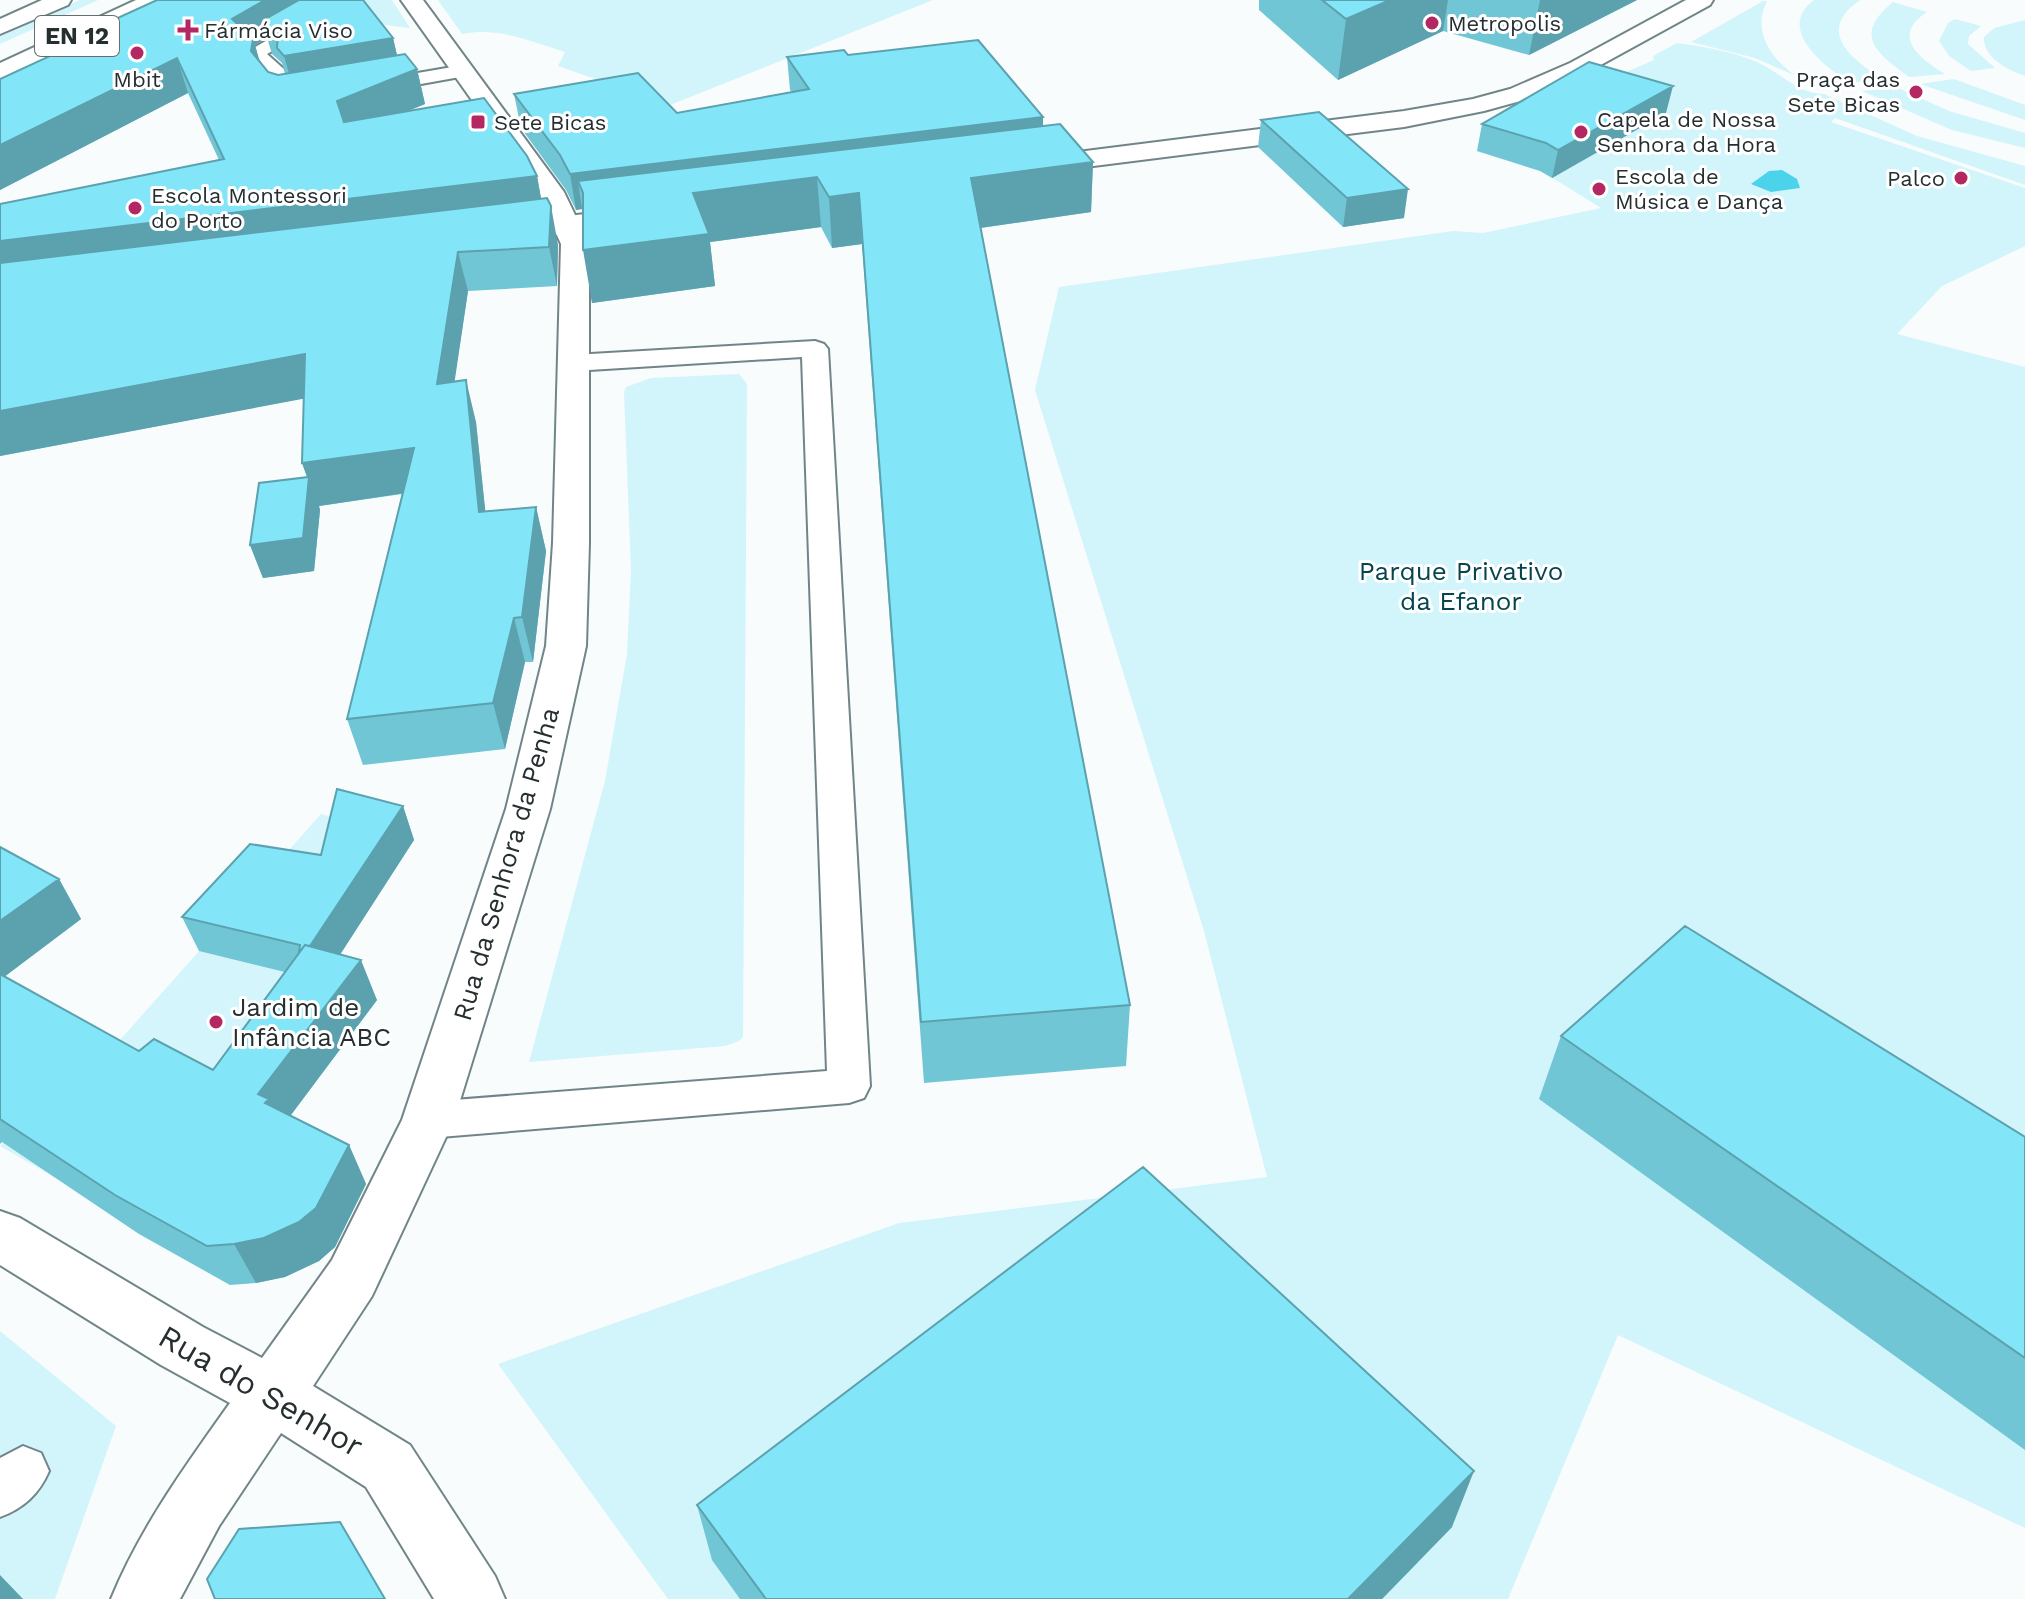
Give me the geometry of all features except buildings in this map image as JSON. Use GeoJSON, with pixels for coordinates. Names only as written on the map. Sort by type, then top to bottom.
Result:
{"type":"FeatureCollection","features":[{"type":"Feature","properties":{"kind":"street","name":"EN 12"},"geometry":{"type":"LineString","coordinates":[[0,27],[60,0]]}},
{"type":"Feature","properties":{"kind":"street","name":"EN 12"},"geometry":{"type":"LineString","coordinates":[[0,72],[154,0]]}},
{"type":"Feature","properties":{"kind":"street","name":"Rua da Senhora da Penha"},"geometry":{"type":"LineString","coordinates":[[144,1599],[197,1504],[352,1278],[428,1120],[528,809],[566,646],[571,543],[575,244],[550,192],[412,0]]}},
{"type":"Feature","properties":{"kind":"street"},"geometry":{"type":"LineString","coordinates":[[997,170],[1425,116],[1498,100],[1578,68],[1702,0]]}},
{"type":"Feature","properties":{"kind":"street"},"geometry":{"type":"LineString","coordinates":[[467,237],[667,212]]}},
{"type":"Feature","properties":{"kind":"street","name":"Rua do Senhor"},"geometry":{"type":"LineString","coordinates":[[0,1235],[182,1346],[272,1394],[388,1466],[472,1599]]}},
{"type":"Feature","properties":{"kind":"lane"},"geometry":{"type":"LineString","coordinates":[[312,20],[255,53],[276,71],[274,84],[288,101],[318,96]]}},
{"type":"Feature","properties":{"kind":"lane"},"geometry":{"type":"LineString","coordinates":[[347,91],[464,71]]}},
{"type":"Feature","properties":{"kind":"lane"},"geometry":{"type":"LineString","coordinates":[[428,1120],[849,1086],[815,349],[573,363]]}},
{"type":"Feature","properties":{"kind":"shaded area","name":"Jardim de Infância ABC"},"geometry":{"type":"Polygon","coordinates":[[[321,814],[412,839],[323,981],[253,1083],[59,1180],[0,1146],[103,1059],[321,814]]]}},
{"type":"Feature","properties":{"kind":"green space"},"geometry":{"type":"Polygon","coordinates":[[[80,0],[98,0],[0,44],[0,36],[80,0]]]}},
{"type":"Feature","properties":{"kind":"green space"},"geometry":{"type":"Polygon","coordinates":[[[392,0],[410,28],[195,2],[392,0]]]}},
{"type":"Feature","properties":{"kind":"green space"},"geometry":{"type":"Polygon","coordinates":[[[438,0],[933,0],[670,105],[558,66],[565,52],[501,34],[462,34],[438,0]]]}},
{"type":"Feature","properties":{"kind":"green space"},"geometry":{"type":"Polygon","coordinates":[[[1814,0],[1860,0],[1847,11],[1840,23],[1839,33],[1850,53],[1883,79],[1849,83],[1817,57],[1802,35],[1800,23],[1803,11],[1814,0]]]}},
{"type":"Feature","properties":{"kind":"green space"},"geometry":{"type":"Polygon","coordinates":[[[1767,1],[1762,23],[1766,42],[1771,52],[1794,75],[1755,58],[1691,42],[1767,1]]]}},
{"type":"Feature","properties":{"kind":"green space"},"geometry":{"type":"Polygon","coordinates":[[[1893,2],[1927,12],[1911,29],[1912,46],[1945,74],[1909,77],[1878,51],[1873,42],[1874,24],[1893,2]]]}},
{"type":"Feature","properties":{"kind":"green space"},"geometry":{"type":"Polygon","coordinates":[[[1955,19],[1981,26],[1969,36],[1968,44],[1995,68],[1971,71],[1949,56],[1939,41],[1948,23],[1955,19]]]}},
{"type":"Feature","properties":{"kind":"green space"},"geometry":{"type":"Polygon","coordinates":[[[2025,20],[2025,76],[2004,67],[1992,57],[1984,37],[1994,28],[2025,20]]]}},
{"type":"Feature","properties":{"kind":"green space","name":"Parque Privativo da Efanor"},"geometry":{"type":"Polygon","coordinates":[[[1677,43],[1747,58],[1806,91],[1824,94],[1917,136],[2025,166],[2025,185],[1835,118],[1831,122],[2025,188],[2025,246],[1942,286],[1897,334],[2025,367],[2025,1528],[1618,1335],[1508,1599],[668,1599],[498,1364],[899,1223],[1267,1177],[1204,931],[1035,390],[1059,287],[1453,231],[1483,233],[1601,208],[1551,177],[1553,175],[1477,151],[1544,107],[1654,60],[1653,56],[1677,43]]]}},
{"type":"Feature","properties":{"kind":"green space"},"geometry":{"type":"Polygon","coordinates":[[[1954,79],[2025,105],[2025,120],[1920,84],[1954,79]]]}},
{"type":"Feature","properties":{"kind":"green space"},"geometry":{"type":"Polygon","coordinates":[[[1896,87],[1949,111],[2025,133],[2025,148],[1952,130],[1862,91],[1896,87]]]}},
{"type":"Feature","properties":{"kind":"green space"},"geometry":{"type":"Polygon","coordinates":[[[739,374],[747,384],[743,1037],[725,1046],[529,1062],[605,781],[627,654],[631,570],[624,392],[626,387],[651,378],[739,374]]]}},
{"type":"Feature","properties":{"kind":"green space"},"geometry":{"type":"Polygon","coordinates":[[[0,1331],[116,1426],[55,1599],[0,1599],[0,1331]]]}},
{"type":"Feature","properties":{"kind":"water"},"geometry":{"type":"Polygon","coordinates":[[[1782,170],[1797,179],[1800,188],[1771,192],[1751,184],[1769,171],[1782,170]]]}},
{"type":"Feature","properties":{"kind":"place","name":"Metropolis"},"geometry":{"type":"Point","coordinates":[1432,23]}},
{"type":"Feature","properties":{"kind":"place","name":"Fármácia Viso"},"geometry":{"type":"Point","coordinates":[188,30]}},
{"type":"Feature","properties":{"kind":"place","name":"Mbit"},"geometry":{"type":"Point","coordinates":[137,53]}},
{"type":"Feature","properties":{"kind":"place","name":"Praça das Sete Bicas"},"geometry":{"type":"Point","coordinates":[1916,92]}},
{"type":"Feature","properties":{"kind":"place","name":"Sete Bicas"},"geometry":{"type":"Point","coordinates":[478,122]}},
{"type":"Feature","properties":{"kind":"place","name":"Capela de Nossa Senhora da Hora"},"geometry":{"type":"Point","coordinates":[1581,132]}},
{"type":"Feature","properties":{"kind":"place","name":"Palco"},"geometry":{"type":"Point","coordinates":[1961,178]}},
{"type":"Feature","properties":{"kind":"place","name":"Escola de Música e Dança"},"geometry":{"type":"Point","coordinates":[1599,189]}},
{"type":"Feature","properties":{"kind":"place","name":"Escola Montessori do Porto"},"geometry":{"type":"Point","coordinates":[135,208]}},
{"type":"Feature","properties":{"kind":"place","name":"Jardim de Infância ABC"},"geometry":{"type":"Point","coordinates":[216,1022]}}]}
